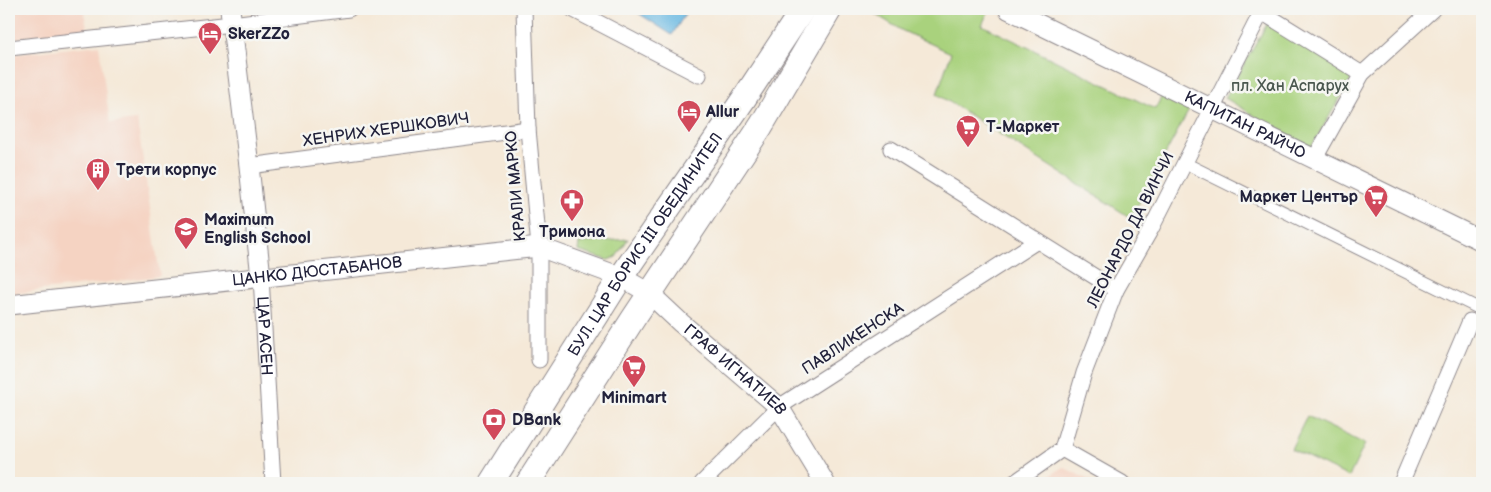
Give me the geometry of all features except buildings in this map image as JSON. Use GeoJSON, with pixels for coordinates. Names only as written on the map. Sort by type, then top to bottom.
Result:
{"type":"FeatureCollection","features":[{"type":"Feature","properties":{"kind":"main road","name":"БУЛ. ЦАР БОРИС III ОБЕДИНИТЕЛ"},"geometry":{"type":"LineString","coordinates":[[492,483],[621,276],[743,100],[803,9]]}},
{"type":"Feature","properties":{"kind":"main road","name":"БУЛ. ЦАР БОРИС III ОБЕДИНИТЕЛ"},"geometry":{"type":"LineString","coordinates":[[528,483],[649,294],[761,126],[830,9]]}},
{"type":"Feature","properties":{"kind":"street"},"geometry":{"type":"LineString","coordinates":[[9,48],[231,16],[348,9]]}},
{"type":"Feature","properties":{"kind":"street","name":"КРАЛИ МАРКО"},"geometry":{"type":"LineString","coordinates":[[524,9],[528,129],[539,247],[539,360]]}},
{"type":"Feature","properties":{"kind":"street"},"geometry":{"type":"LineString","coordinates":[[572,9],[699,75]]}},
{"type":"Feature","properties":{"kind":"street"},"geometry":{"type":"LineString","coordinates":[[1315,158],[1362,74],[1433,9]]}},
{"type":"Feature","properties":{"kind":"street","name":"КАПИТАН РАЙЧО"},"geometry":{"type":"LineString","coordinates":[[1015,10],[1482,241]]}},
{"type":"Feature","properties":{"kind":"street"},"geometry":{"type":"LineString","coordinates":[[1261,10],[1362,74]]}},
{"type":"Feature","properties":{"kind":"street","name":"ЛЕОНАРДО ДА ВИНЧИ"},"geometry":{"type":"LineString","coordinates":[[1062,449],[1084,373],[1116,290],[1151,229],[1213,109],[1261,10]]}},
{"type":"Feature","properties":{"kind":"street","name":"ЦАР АСЕН"},"geometry":{"type":"LineString","coordinates":[[231,16],[260,277],[273,483]]}},
{"type":"Feature","properties":{"kind":"street","name":"ХЕНРИХ ХЕРШКОВИЧ"},"geometry":{"type":"LineString","coordinates":[[249,166],[528,129]]}},
{"type":"Feature","properties":{"kind":"street"},"geometry":{"type":"LineString","coordinates":[[891,149],[1116,290]]}},
{"type":"Feature","properties":{"kind":"street"},"geometry":{"type":"LineString","coordinates":[[1185,163],[1479,308],[1470,321],[1401,483]]}},
{"type":"Feature","properties":{"kind":"street","name":"ПАВЛИКЕНСКА"},"geometry":{"type":"LineString","coordinates":[[702,483],[779,407],[1037,241]]}},
{"type":"Feature","properties":{"kind":"street","name":"ЦАНКО ДЮСТАБАНОВ"},"geometry":{"type":"LineString","coordinates":[[9,305],[539,247],[621,276]]}},
{"type":"Feature","properties":{"kind":"street","name":"ГРАФ ИГНАТИЕВ"},"geometry":{"type":"LineString","coordinates":[[621,276],[649,294],[681,324],[779,407],[825,483]]}},
{"type":"Feature","properties":{"kind":"street"},"geometry":{"type":"LineString","coordinates":[[1014,483],[1062,449],[1122,483]]}},
{"type":"Feature","properties":{"kind":"shaded area"},"geometry":{"type":"Polygon","coordinates":[[[9,9],[84,9],[87,29],[9,39],[9,9]]]}},
{"type":"Feature","properties":{"kind":"shaded area"},"geometry":{"type":"Polygon","coordinates":[[[99,45],[110,123],[137,120],[160,276],[9,294],[9,55],[99,45]]]}},
{"type":"Feature","properties":{"kind":"shaded area"},"geometry":{"type":"Polygon","coordinates":[[[1063,467],[1095,483],[1039,483],[1063,467]]]}},
{"type":"Feature","properties":{"kind":"green space"},"geometry":{"type":"Polygon","coordinates":[[[867,9],[981,9],[988,12],[982,25],[1155,109],[1162,96],[1189,110],[1131,218],[937,94],[951,53],[901,30],[867,9]]]}},
{"type":"Feature","properties":{"kind":"green space","name":"пл. Хан Аспарух"},"geometry":{"type":"Polygon","coordinates":[[[1267,24],[1355,73],[1310,149],[1225,98],[1267,24]]]}},
{"type":"Feature","properties":{"kind":"green space"},"geometry":{"type":"Polygon","coordinates":[[[628,239],[616,257],[608,260],[578,251],[579,243],[628,239]]]}},
{"type":"Feature","properties":{"kind":"green space"},"geometry":{"type":"Polygon","coordinates":[[[1307,416],[1365,444],[1349,477],[1291,449],[1307,416]]]}},
{"type":"Feature","properties":{"kind":"water"},"geometry":{"type":"Polygon","coordinates":[[[632,9],[684,9],[687,11],[672,35],[632,9]]]}},
{"type":"Feature","properties":{"kind":"place","name":"SkerZZo"},"geometry":{"type":"Point","coordinates":[210,55]}},
{"type":"Feature","properties":{"kind":"place","name":"Allur"},"geometry":{"type":"Point","coordinates":[689,133]}},
{"type":"Feature","properties":{"kind":"place","name":"Т-Маркет"},"geometry":{"type":"Point","coordinates":[968,148]}},
{"type":"Feature","properties":{"kind":"place","name":"Трети корпус"},"geometry":{"type":"Point","coordinates":[98,191]}},
{"type":"Feature","properties":{"kind":"place","name":"Маркет Център"},"geometry":{"type":"Point","coordinates":[1376,218]}},
{"type":"Feature","properties":{"kind":"place","name":"Тримона"},"geometry":{"type":"Point","coordinates":[572,222]}},
{"type":"Feature","properties":{"kind":"place","name":"Maximum English School"},"geometry":{"type":"Point","coordinates":[186,250]}},
{"type":"Feature","properties":{"kind":"place","name":"Minimart"},"geometry":{"type":"Point","coordinates":[634,388]}},
{"type":"Feature","properties":{"kind":"place","name":"DBank"},"geometry":{"type":"Point","coordinates":[494,441]}}]}
